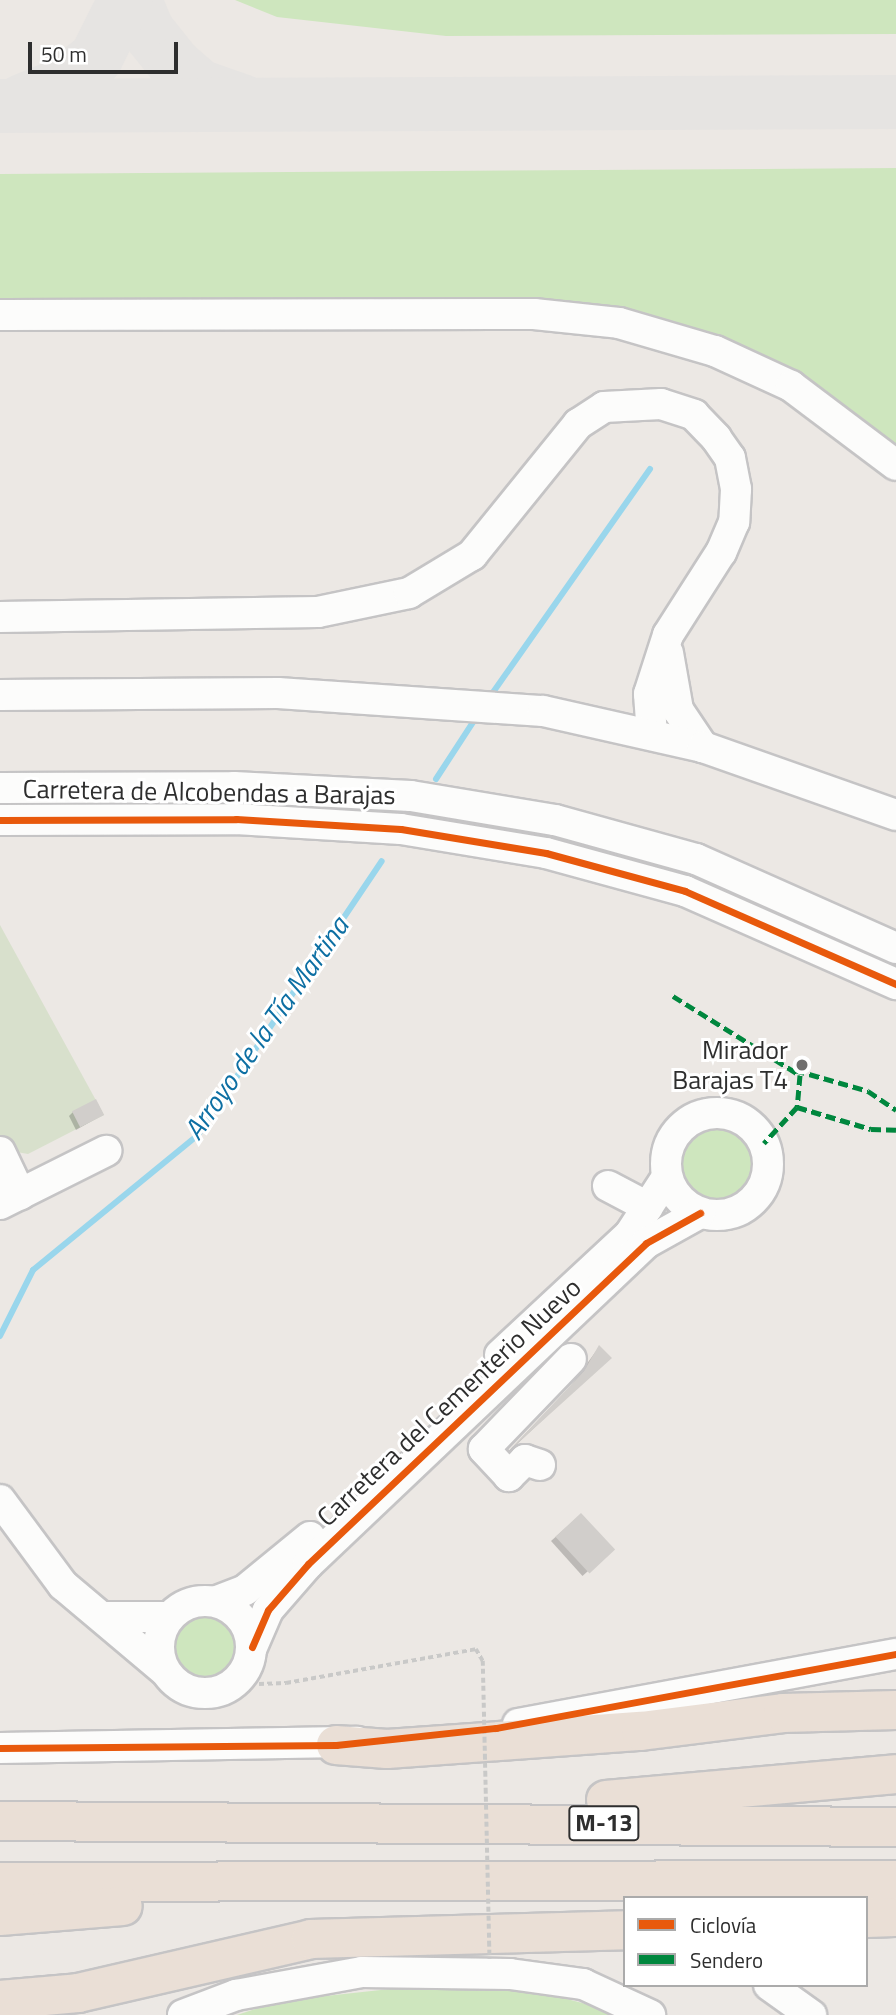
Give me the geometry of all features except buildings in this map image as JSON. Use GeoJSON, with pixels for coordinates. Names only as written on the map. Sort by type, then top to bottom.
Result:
{"type":"FeatureCollection","features":[{"type":"Feature","properties":{"kind":"highway"},"geometry":{"type":"LineString","coordinates":[[336,1745],[387,1749],[641,1731],[783,1713],[896,1710]]}},
{"type":"Feature","properties":{"kind":"highway"},"geometry":{"type":"LineString","coordinates":[[312,1820],[378,1810],[582,1802],[896,1774]]}},
{"type":"Feature","properties":{"kind":"highway","name":"M-13"},"geometry":{"type":"LineString","coordinates":[[0,1821],[312,1820],[896,1827]]}},
{"type":"Feature","properties":{"kind":"highway","name":"M-13"},"geometry":{"type":"LineString","coordinates":[[0,1882],[896,1880]]}},
{"type":"Feature","properties":{"kind":"highway"},"geometry":{"type":"LineString","coordinates":[[0,1916],[190,1902],[401,1897],[470,1881]]}},
{"type":"Feature","properties":{"kind":"highway"},"geometry":{"type":"LineString","coordinates":[[868,1918],[896,1917]]}},
{"type":"Feature","properties":{"kind":"highway"},"geometry":{"type":"LineString","coordinates":[[0,2000],[78,1993],[312,1939],[623,1930]]}},
{"type":"Feature","properties":{"kind":"street"},"geometry":{"type":"LineString","coordinates":[[0,315],[534,314],[619,323],[715,351],[791,386],[896,465]]}},
{"type":"Feature","properties":{"kind":"street"},"geometry":{"type":"LineString","coordinates":[[0,617],[318,612],[409,593],[472,555],[578,424],[604,407],[638,402],[694,415],[730,458],[736,489],[734,522],[722,552],[668,635],[652,736]]}},
{"type":"Feature","properties":{"kind":"street"},"geometry":{"type":"LineString","coordinates":[[594,722],[660,692]]}},
{"type":"Feature","properties":{"kind":"street"},"geometry":{"type":"LineString","coordinates":[[660,692],[703,747]]}},
{"type":"Feature","properties":{"kind":"street"},"geometry":{"type":"LineString","coordinates":[[0,695],[450,700],[543,711],[703,747],[896,815]]}},
{"type":"Feature","properties":{"kind":"street","name":"Carretera de Alcobendas a Barajas"},"geometry":{"type":"LineString","coordinates":[[0,788],[234,787],[411,796],[555,820],[696,859],[896,948]]}},
{"type":"Feature","properties":{"kind":"street","name":"Carretera de Alcobendas a Barajas"},"geometry":{"type":"LineString","coordinates":[[0,820],[236,819],[401,829],[547,853],[685,891],[896,984]]}},
{"type":"Feature","properties":{"kind":"street"},"geometry":{"type":"LineString","coordinates":[[725,1113],[754,1129],[768,1160],[760,1192],[734,1213],[700,1213],[685,1205],[667,1178],[669,1144],[692,1119],[725,1113]]}},
{"type":"Feature","properties":{"kind":"street"},"geometry":{"type":"LineString","coordinates":[[0,1152],[10,1199],[106,1151]]}},
{"type":"Feature","properties":{"kind":"street","name":"Carretera del Cementerio Nuevo"},"geometry":{"type":"LineString","coordinates":[[216,1601],[280,1564],[630,1234],[667,1178]]}},
{"type":"Feature","properties":{"kind":"street"},"geometry":{"type":"LineString","coordinates":[[608,1186],[648,1207]]}},
{"type":"Feature","properties":{"kind":"street","name":"Carretera del Cementerio Nuevo"},"geometry":{"type":"LineString","coordinates":[[252,1647],[268,1610],[317,1555],[646,1243],[700,1213]]}},
{"type":"Feature","properties":{"kind":"street"},"geometry":{"type":"LineString","coordinates":[[540,1465],[525,1460],[509,1476],[484,1449],[571,1359]]}},
{"type":"Feature","properties":{"kind":"street"},"geometry":{"type":"LineString","coordinates":[[0,1500],[63,1585],[103,1617],[164,1670],[187,1689],[216,1692],[242,1676],[252,1647],[242,1618],[216,1601],[190,1602],[169,1617],[159,1641],[164,1670]]}},
{"type":"Feature","properties":{"kind":"street"},"geometry":{"type":"LineString","coordinates":[[103,1617],[169,1617]]}},
{"type":"Feature","properties":{"kind":"street"},"geometry":{"type":"LineString","coordinates":[[0,1748],[336,1745],[561,1717],[896,1654]]}},
{"type":"Feature","properties":{"kind":"street"},"geometry":{"type":"LineString","coordinates":[[183,2015],[283,1983],[362,1972],[510,1974],[583,1984],[650,2015]]}},
{"type":"Feature","properties":{"kind":"street"},"geometry":{"type":"LineString","coordinates":[[772,1987],[811,2015]]}},
{"type":"Feature","properties":{"kind":"path"},"geometry":{"type":"LineString","coordinates":[[254,1678],[259,1684],[286,1682],[476,1649],[483,1661],[490,1959]]}},
{"type":"Feature","properties":{"kind":"green space"},"geometry":{"type":"Polygon","coordinates":[[[235,0],[896,0],[896,34],[446,36],[277,17],[235,0]]]}},
{"type":"Feature","properties":{"kind":"green space"},"geometry":{"type":"Polygon","coordinates":[[[896,168],[896,465],[791,386],[619,323],[0,315],[0,174],[896,168]]]}},
{"type":"Feature","properties":{"kind":"green space"},"geometry":{"type":"Polygon","coordinates":[[[0,925],[104,1115],[28,1154],[0,1149],[0,925]]]}},
{"type":"Feature","properties":{"kind":"green space"},"geometry":{"type":"Polygon","coordinates":[[[717,1124],[732,1127],[744,1135],[752,1147],[755,1162],[752,1177],[744,1189],[732,1197],[717,1200],[702,1197],[690,1189],[682,1177],[679,1162],[682,1147],[690,1135],[702,1127],[717,1124]]]}},
{"type":"Feature","properties":{"kind":"green space"},"geometry":{"type":"Polygon","coordinates":[[[211,1609],[224,1615],[233,1624],[237,1630],[237,1658],[229,1669],[218,1677],[197,1679],[179,1669],[171,1658],[169,1637],[179,1619],[190,1611],[211,1609]]]}},
{"type":"Feature","properties":{"kind":"green space"},"geometry":{"type":"Polygon","coordinates":[[[521,1987],[628,2015],[237,2015],[280,2001],[399,1988],[521,1987]]]}},
{"type":"Feature","properties":{"kind":"waterway","name":"Arroyo de la Tía Martina"},"geometry":{"type":"LineString","coordinates":[[489,698],[650,469]]}},
{"type":"Feature","properties":{"kind":"waterway","name":"Arroyo de la Tía Martina"},"geometry":{"type":"LineString","coordinates":[[436,779],[477,716]]}},
{"type":"Feature","properties":{"kind":"waterway","name":"Arroyo de la Tía Martina"},"geometry":{"type":"LineString","coordinates":[[0,1336],[33,1270],[197,1136],[382,861]]}},
{"type":"Feature","properties":{"kind":"taxiway"},"geometry":{"type":"LineString","coordinates":[[22,101],[61,85],[96,58],[125,0]]}},
{"type":"Feature","properties":{"kind":"taxiway"},"geometry":{"type":"LineString","coordinates":[[135,0],[147,30],[175,65],[199,86],[242,101]]}},
{"type":"Feature","properties":{"kind":"taxiway"},"geometry":{"type":"LineString","coordinates":[[0,106],[896,102]]}},
{"type":"Feature","properties":{"kind":"marked path"},"geometry":{"type":"LineString","coordinates":[[673,996],[800,1075],[797,1107],[764,1143]]}},
{"type":"Feature","properties":{"kind":"marked path"},"geometry":{"type":"LineString","coordinates":[[795,1070],[868,1091],[896,1110]]}},
{"type":"Feature","properties":{"kind":"marked path"},"geometry":{"type":"LineString","coordinates":[[797,1107],[871,1129],[896,1130]]}},
{"type":"Feature","properties":{"kind":"cycle path"},"geometry":{"type":"LineString","coordinates":[[0,820],[236,819],[401,829],[546,853],[685,891],[896,984]]}},
{"type":"Feature","properties":{"kind":"cycle path"},"geometry":{"type":"LineString","coordinates":[[252,1647],[268,1610],[308,1564],[646,1243],[700,1213]]}},
{"type":"Feature","properties":{"kind":"cycle path"},"geometry":{"type":"LineString","coordinates":[[0,1748],[336,1745],[496,1728],[896,1654]]}},
{"type":"Feature","properties":{"kind":"place","name":"Mirador Barajas T4"},"geometry":{"type":"Point","coordinates":[802,1065]}}]}
